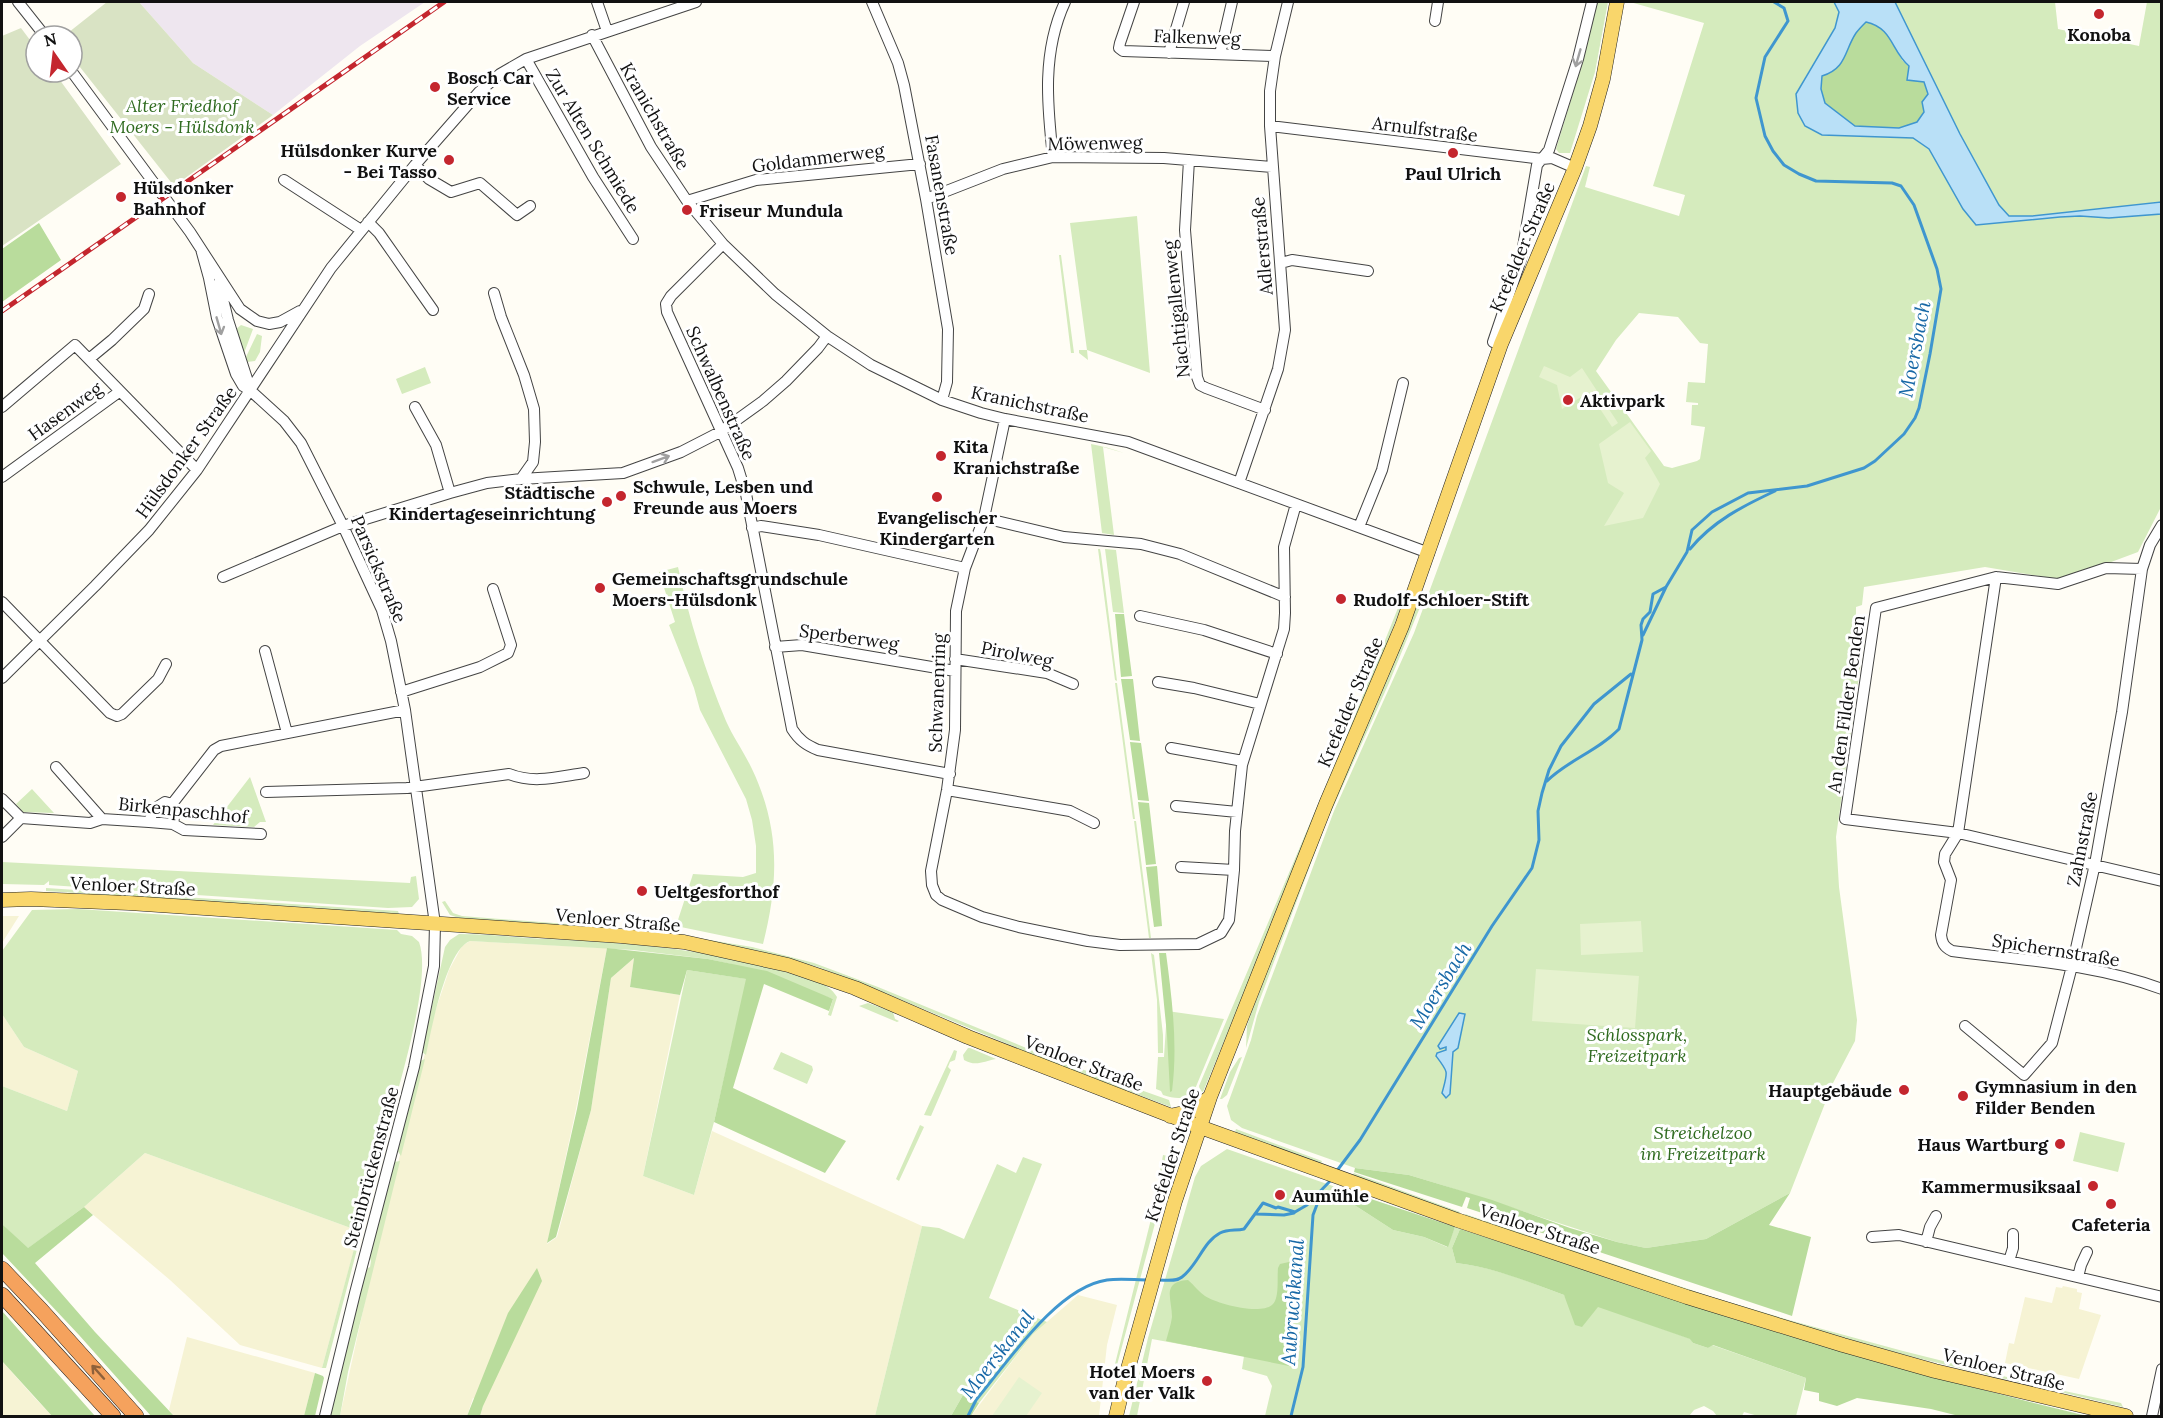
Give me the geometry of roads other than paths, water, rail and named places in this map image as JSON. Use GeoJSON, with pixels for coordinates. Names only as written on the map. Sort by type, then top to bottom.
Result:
{"type":"FeatureCollection","features":[{"type":"Feature","properties":{"kind":"highway"},"geometry":{"type":"LineString","coordinates":[[2,1269],[136,1416]]}},
{"type":"Feature","properties":{"kind":"highway"},"geometry":{"type":"LineString","coordinates":[[2,1295],[113,1416]]}},
{"type":"Feature","properties":{"kind":"main road","name":"Krefelder Straße"},"geometry":{"type":"LineString","coordinates":[[1116,1416],[1175,1201],[1210,1097],[1326,804],[1381,679],[1429,553],[1501,344],[1575,168],[1603,79],[1617,2]]}},
{"type":"Feature","properties":{"kind":"main road","name":"Venloer Straße"},"geometry":{"type":"LineString","coordinates":[[2,900],[129,903],[621,936],[684,942],[788,965],[864,992],[968,1037],[1200,1128],[1415,1206],[1687,1297],[1843,1345],[1935,1371],[2126,1416]]}},
{"type":"Feature","properties":{"kind":"main road"},"geometry":{"type":"LineString","coordinates":[[1170,1116],[1192,1111],[1210,1097]]}},
{"type":"Feature","properties":{"kind":"street"},"geometry":{"type":"LineString","coordinates":[[18,2],[35,24]]}},
{"type":"Feature","properties":{"kind":"street"},"geometry":{"type":"LineString","coordinates":[[597,2],[607,31]]}},
{"type":"Feature","properties":{"kind":"street","name":"Hülsdonker Straße"},"geometry":{"type":"LineString","coordinates":[[2,678],[149,530],[197,470],[252,391],[302,309],[364,226],[479,92],[500,74],[526,58],[696,2]]}},
{"type":"Feature","properties":{"kind":"street","name":"Fasanenstraße"},"geometry":{"type":"LineString","coordinates":[[872,2],[898,63],[920,164],[948,329],[947,382],[942,400]]}},
{"type":"Feature","properties":{"kind":"street"},"geometry":{"type":"LineString","coordinates":[[1053,157],[1046,86],[1054,34],[1065,2]]}},
{"type":"Feature","properties":{"kind":"street","name":"Falkenweg"},"geometry":{"type":"LineString","coordinates":[[1134,2],[1119,48],[1124,51],[1275,56]]}},
{"type":"Feature","properties":{"kind":"street"},"geometry":{"type":"LineString","coordinates":[[1169,53],[1184,2]]}},
{"type":"Feature","properties":{"kind":"street"},"geometry":{"type":"LineString","coordinates":[[1220,54],[1232,2]]}},
{"type":"Feature","properties":{"kind":"street","name":"Adlerstraße"},"geometry":{"type":"LineString","coordinates":[[1239,483],[1278,369],[1285,330],[1272,167],[1270,91],[1275,56],[1288,2]]}},
{"type":"Feature","properties":{"kind":"street"},"geometry":{"type":"LineString","coordinates":[[1435,21],[1438,2]]}},
{"type":"Feature","properties":{"kind":"street","name":"Krefelder Straße"},"geometry":{"type":"LineString","coordinates":[[1493,342],[1521,259],[1537,165],[1549,150],[1578,59],[1592,2]]}},
{"type":"Feature","properties":{"kind":"street","name":"Kranichstraße"},"geometry":{"type":"LineString","coordinates":[[592,35],[651,147],[687,201],[723,244],[775,294],[827,336],[870,365],[942,400],[1005,419],[1128,442],[1429,553]]}},
{"type":"Feature","properties":{"kind":"street","name":"Zur Alten Schmiede"},"geometry":{"type":"LineString","coordinates":[[526,58],[593,177],[633,239]]}},
{"type":"Feature","properties":{"kind":"street"},"geometry":{"type":"LineString","coordinates":[[81,84],[211,261],[234,302],[247,315],[269,324],[280,322],[302,309]]}},
{"type":"Feature","properties":{"kind":"street","name":"Arnulfstraße"},"geometry":{"type":"LineString","coordinates":[[1270,126],[1542,159],[1552,158],[1575,168]]}},
{"type":"Feature","properties":{"kind":"street","name":"Möwenweg"},"geometry":{"type":"LineString","coordinates":[[926,199],[1003,170],[1053,157],[1189,160],[1272,167]]}},
{"type":"Feature","properties":{"kind":"street","name":"Nachtigallenweg"},"geometry":{"type":"LineString","coordinates":[[1189,160],[1185,230],[1197,377],[1200,385],[1206,388],[1265,410]]}},
{"type":"Feature","properties":{"kind":"street","name":"Goldammerweg"},"geometry":{"type":"LineString","coordinates":[[687,201],[756,180],[920,164]]}},
{"type":"Feature","properties":{"kind":"street"},"geometry":{"type":"LineString","coordinates":[[415,165],[429,179],[451,192],[480,183],[517,215],[530,206]]}},
{"type":"Feature","properties":{"kind":"street"},"geometry":{"type":"LineString","coordinates":[[284,180],[379,233],[433,310]]}},
{"type":"Feature","properties":{"kind":"street","name":"Schwalbenstraße"},"geometry":{"type":"LineString","coordinates":[[723,244],[671,296],[666,304],[667,312],[738,468],[746,494],[792,729],[806,745],[818,750],[950,774]]}},
{"type":"Feature","properties":{"kind":"street","name":"Parsickstraße"},"geometry":{"type":"LineString","coordinates":[[201,249],[226,349],[243,386],[252,391],[284,420],[301,443],[382,610],[391,641],[405,710],[435,924]]}},
{"type":"Feature","properties":{"kind":"street"},"geometry":{"type":"LineString","coordinates":[[1281,263],[1292,260],[1368,271]]}},
{"type":"Feature","properties":{"kind":"street"},"geometry":{"type":"LineString","coordinates":[[217,274],[231,329],[252,391]]}},
{"type":"Feature","properties":{"kind":"street"},"geometry":{"type":"LineString","coordinates":[[494,293],[534,409],[533,462],[521,479]]}},
{"type":"Feature","properties":{"kind":"street"},"geometry":{"type":"LineString","coordinates":[[89,359],[144,309],[149,294]]}},
{"type":"Feature","properties":{"kind":"street"},"geometry":{"type":"LineString","coordinates":[[223,577],[343,526],[450,493],[487,483],[521,479],[623,473],[681,452],[720,432],[763,401],[786,381],[827,336]]}},
{"type":"Feature","properties":{"kind":"street"},"geometry":{"type":"LineString","coordinates":[[2,407],[75,345],[197,470]]}},
{"type":"Feature","properties":{"kind":"street"},"geometry":{"type":"LineString","coordinates":[[1359,527],[1382,470],[1403,383]]}},
{"type":"Feature","properties":{"kind":"street","name":"Hasenweg"},"geometry":{"type":"LineString","coordinates":[[2,477],[119,392]]}},
{"type":"Feature","properties":{"kind":"street"},"geometry":{"type":"LineString","coordinates":[[415,406],[436,445],[450,493]]}},
{"type":"Feature","properties":{"kind":"street","name":"Schwanenring"},"geometry":{"type":"LineString","coordinates":[[1005,419],[984,518],[965,568],[956,612],[955,730],[950,774],[931,871],[932,885],[936,895],[942,900],[982,917],[1088,941],[1120,945],[1198,944],[1221,933],[1229,920],[1237,812],[1244,761],[1284,629],[1284,547],[1296,504]]}},
{"type":"Feature","properties":{"kind":"street"},"geometry":{"type":"LineString","coordinates":[[984,518],[1064,537],[1141,544],[1209,564],[1285,597]]}},
{"type":"Feature","properties":{"kind":"street","name":"Zahnstraße"},"geometry":{"type":"LineString","coordinates":[[1965,1026],[2024,1075],[2052,1043],[2095,864],[2122,712],[2142,569],[2150,545],[2162,525]]}},
{"type":"Feature","properties":{"kind":"street"},"geometry":{"type":"LineString","coordinates":[[752,528],[761,526],[819,535],[965,568]]}},
{"type":"Feature","properties":{"kind":"street"},"geometry":{"type":"LineString","coordinates":[[2142,569],[2106,567],[2058,584],[1996,578],[1958,833],[2162,881]]}},
{"type":"Feature","properties":{"kind":"street","name":"An den Filder Benden"},"geometry":{"type":"LineString","coordinates":[[1958,833],[1845,819],[1876,608],[1996,578]]}},
{"type":"Feature","properties":{"kind":"street"},"geometry":{"type":"LineString","coordinates":[[401,692],[480,667],[508,653],[511,645],[493,589]]}},
{"type":"Feature","properties":{"kind":"street"},"geometry":{"type":"LineString","coordinates":[[2,602],[110,713],[117,716],[122,714],[158,679],[166,664]]}},
{"type":"Feature","properties":{"kind":"street"},"geometry":{"type":"LineString","coordinates":[[1140,616],[1204,630],[1277,654]]}},
{"type":"Feature","properties":{"kind":"street","name":"Sperberweg"},"geometry":{"type":"LineString","coordinates":[[775,647],[802,645],[955,665]]}},
{"type":"Feature","properties":{"kind":"street"},"geometry":{"type":"LineString","coordinates":[[265,651],[287,733]]}},
{"type":"Feature","properties":{"kind":"street","name":"Pirolweg"},"geometry":{"type":"LineString","coordinates":[[955,665],[1047,673],[1073,684]]}},
{"type":"Feature","properties":{"kind":"street"},"geometry":{"type":"LineString","coordinates":[[1158,682],[1260,704]]}},
{"type":"Feature","properties":{"kind":"street"},"geometry":{"type":"LineString","coordinates":[[172,804],[214,750],[221,746],[405,710]]}},
{"type":"Feature","properties":{"kind":"street"},"geometry":{"type":"LineString","coordinates":[[1171,748],[1244,761]]}},
{"type":"Feature","properties":{"kind":"street","name":"Birkenpaschhof"},"geometry":{"type":"LineString","coordinates":[[56,767],[102,819]]}},
{"type":"Feature","properties":{"kind":"street"},"geometry":{"type":"LineString","coordinates":[[267,792],[416,787],[509,774],[522,779],[534,780],[584,773]]}},
{"type":"Feature","properties":{"kind":"street"},"geometry":{"type":"LineString","coordinates":[[947,790],[1070,812],[1094,823]]}},
{"type":"Feature","properties":{"kind":"street"},"geometry":{"type":"LineString","coordinates":[[2,799],[21,818],[2,837]]}},
{"type":"Feature","properties":{"kind":"street"},"geometry":{"type":"LineString","coordinates":[[149,822],[154,809],[165,802],[172,804],[175,809],[173,824]]}},
{"type":"Feature","properties":{"kind":"street"},"geometry":{"type":"LineString","coordinates":[[1176,806],[1237,812]]}},
{"type":"Feature","properties":{"kind":"street","name":"Birkenpaschhof"},"geometry":{"type":"LineString","coordinates":[[21,818],[90,823],[102,819],[149,822],[173,824],[184,830],[261,834]]}},
{"type":"Feature","properties":{"kind":"street","name":"Spichernstraße"},"geometry":{"type":"LineString","coordinates":[[1958,833],[1945,854],[1944,862],[1951,880],[1941,935],[1945,948],[1952,951],[2072,966],[2142,982],[2162,989]]}},
{"type":"Feature","properties":{"kind":"street"},"geometry":{"type":"LineString","coordinates":[[1181,867],[1234,870]]}},
{"type":"Feature","properties":{"kind":"street","name":"Steinbrückenstraße"},"geometry":{"type":"LineString","coordinates":[[325,1416],[414,1067],[434,966],[435,924]]}},
{"type":"Feature","properties":{"kind":"street"},"geometry":{"type":"LineString","coordinates":[[1926,1242],[1936,1216]]}},
{"type":"Feature","properties":{"kind":"street"},"geometry":{"type":"LineString","coordinates":[[2009,1261],[2013,1248],[2013,1234]]}},
{"type":"Feature","properties":{"kind":"street"},"geometry":{"type":"LineString","coordinates":[[1872,1237],[1899,1235],[2162,1297]]}},
{"type":"Feature","properties":{"kind":"street"},"geometry":{"type":"LineString","coordinates":[[2078,1277],[2087,1252]]}},
{"type":"Feature","properties":{"kind":"street"},"geometry":{"type":"LineString","coordinates":[[2152,1416],[2162,1369]]}},
{"type":"Feature","properties":{"kind":"water"},"geometry":{"type":"Polygon","coordinates":[[[1834,2],[1895,2],[1960,134],[1999,205],[2009,216],[2032,216],[2161,202],[2161,214],[2109,218],[2060,217],[1976,225],[1963,209],[1929,149],[1913,138],[1822,135],[1805,126],[1798,113],[1796,94],[1835,28],[1839,12],[1834,2]],[[1866,22],[1858,30],[1841,64],[1822,76],[1821,89],[1825,103],[1855,126],[1899,128],[1917,122],[1924,112],[1922,102],[1928,94],[1924,82],[1907,80],[1909,66],[1898,54],[1887,35],[1875,25],[1866,22]]]}},
{"type":"Feature","properties":{"kind":"water"},"geometry":{"type":"Polygon","coordinates":[[[1459,1013],[1465,1014],[1458,1048],[1453,1052],[1450,1094],[1446,1098],[1442,1093],[1446,1073],[1436,1056],[1437,1053],[1446,1050],[1446,1047],[1440,1049],[1438,1046],[1459,1013]]]}},
{"type":"Feature","properties":{"kind":"waterway","name":"Moersbach"},"geometry":{"type":"LineString","coordinates":[[1547,781],[1564,767],[1611,737],[1619,729],[1642,640],[1643,619],[1650,612],[1653,594],[1666,587],[1687,552],[1692,530],[1712,512],[1748,493],[1807,486],[1864,468],[1904,434],[1919,408],[1941,289],[1937,269],[1914,205],[1901,186],[1892,183],[1816,181],[1784,165],[1773,151],[1765,136],[1756,98],[1765,57],[1788,21],[1784,8],[1774,2]]}},
{"type":"Feature","properties":{"kind":"waterway","name":"Moersbach"},"geometry":{"type":"LineString","coordinates":[[1690,549],[1719,522],[1775,491]]}},
{"type":"Feature","properties":{"kind":"waterway","name":"Moersbach"},"geometry":{"type":"LineString","coordinates":[[1643,635],[1666,587]]}},
{"type":"Feature","properties":{"kind":"waterway","name":"Moersbach"},"geometry":{"type":"LineString","coordinates":[[1336,1172],[1360,1140],[1492,926],[1532,868],[1539,840],[1538,811],[1542,793],[1549,770],[1561,746],[1594,704],[1631,674]]}},
{"type":"Feature","properties":{"kind":"waterway","name":"Moerskanal"},"geometry":{"type":"LineString","coordinates":[[1159,1280],[1180,1279],[1188,1272],[1214,1237],[1223,1232],[1244,1229],[1263,1203],[1295,1212],[1307,1205],[1331,1180]]}},
{"type":"Feature","properties":{"kind":"waterway","name":"Aubruchkanal"},"geometry":{"type":"LineString","coordinates":[[1291,1416],[1303,1367],[1313,1215],[1321,1194]]}},
{"type":"Feature","properties":{"kind":"waterway"},"geometry":{"type":"LineString","coordinates":[[1256,1214],[1294,1213]]}},
{"type":"Feature","properties":{"kind":"waterway","name":"Moerskanal"},"geometry":{"type":"LineString","coordinates":[[968,1416],[976,1400],[1034,1329],[1070,1296],[1088,1286],[1107,1280],[1149,1280]]}},
{"type":"Feature","properties":{"kind":"railway"},"geometry":{"type":"LineString","coordinates":[[2,311],[444,2]]}},
{"type":"Feature","properties":{"kind":"place","name":"Konoba"},"geometry":{"type":"Point","coordinates":[2099,14]}},
{"type":"Feature","properties":{"kind":"place","name":"Bosch Car Service"},"geometry":{"type":"Point","coordinates":[435,87]}},
{"type":"Feature","properties":{"kind":"place","name":"Paul Ulrich"},"geometry":{"type":"Point","coordinates":[1453,153]}},
{"type":"Feature","properties":{"kind":"place","name":"Hülsdonker Kurve - Bei Tasso"},"geometry":{"type":"Point","coordinates":[449,160]}},
{"type":"Feature","properties":{"kind":"place","name":"Hülsdonker Bahnhof"},"geometry":{"type":"Point","coordinates":[121,197]}},
{"type":"Feature","properties":{"kind":"place","name":"Friseur Mundula"},"geometry":{"type":"Point","coordinates":[687,210]}},
{"type":"Feature","properties":{"kind":"place","name":"Aktivpark"},"geometry":{"type":"Point","coordinates":[1568,400]}},
{"type":"Feature","properties":{"kind":"place","name":"Kita Kranichstraße"},"geometry":{"type":"Point","coordinates":[941,456]}},
{"type":"Feature","properties":{"kind":"place","name":"Schwule, Lesben und Freunde aus Moers"},"geometry":{"type":"Point","coordinates":[621,496]}},
{"type":"Feature","properties":{"kind":"place","name":"Evangelischer Kindergarten"},"geometry":{"type":"Point","coordinates":[937,497]}},
{"type":"Feature","properties":{"kind":"place","name":"Städtische Kindertageseinrichtung"},"geometry":{"type":"Point","coordinates":[607,502]}},
{"type":"Feature","properties":{"kind":"place","name":"Gemeinschaftsgrundschule Moers-Hülsdonk"},"geometry":{"type":"Point","coordinates":[600,588]}},
{"type":"Feature","properties":{"kind":"place","name":"Rudolf-Schloer-Stift"},"geometry":{"type":"Point","coordinates":[1341,599]}},
{"type":"Feature","properties":{"kind":"place","name":"Ueltgesforthof"},"geometry":{"type":"Point","coordinates":[642,891]}},
{"type":"Feature","properties":{"kind":"place","name":"Hauptgebäude"},"geometry":{"type":"Point","coordinates":[1904,1090]}},
{"type":"Feature","properties":{"kind":"place","name":"Gymnasium in den Filder Benden"},"geometry":{"type":"Point","coordinates":[1963,1096]}},
{"type":"Feature","properties":{"kind":"place","name":"Haus Wartburg"},"geometry":{"type":"Point","coordinates":[2060,1144]}},
{"type":"Feature","properties":{"kind":"place","name":"Kammermusiksaal"},"geometry":{"type":"Point","coordinates":[2093,1186]}},
{"type":"Feature","properties":{"kind":"place","name":"Aumühle"},"geometry":{"type":"Point","coordinates":[1280,1195]}},
{"type":"Feature","properties":{"kind":"place","name":"Cafeteria"},"geometry":{"type":"Point","coordinates":[2111,1204]}},
{"type":"Feature","properties":{"kind":"place","name":"Hotel Moers van der Valk"},"geometry":{"type":"Point","coordinates":[1207,1381]}},
{"type":"Feature","properties":{"kind":"park label","name":"Alter Friedhof Moers - Hülsdonk"},"geometry":{"type":"Point","coordinates":[182,115]}},
{"type":"Feature","properties":{"kind":"park label","name":"Schlosspark, Freizeitpark"},"geometry":{"type":"Point","coordinates":[1637,1044]}},
{"type":"Feature","properties":{"kind":"park label","name":"Streichelzoo im Freizeitpark"},"geometry":{"type":"Point","coordinates":[1703,1142]}}]}
